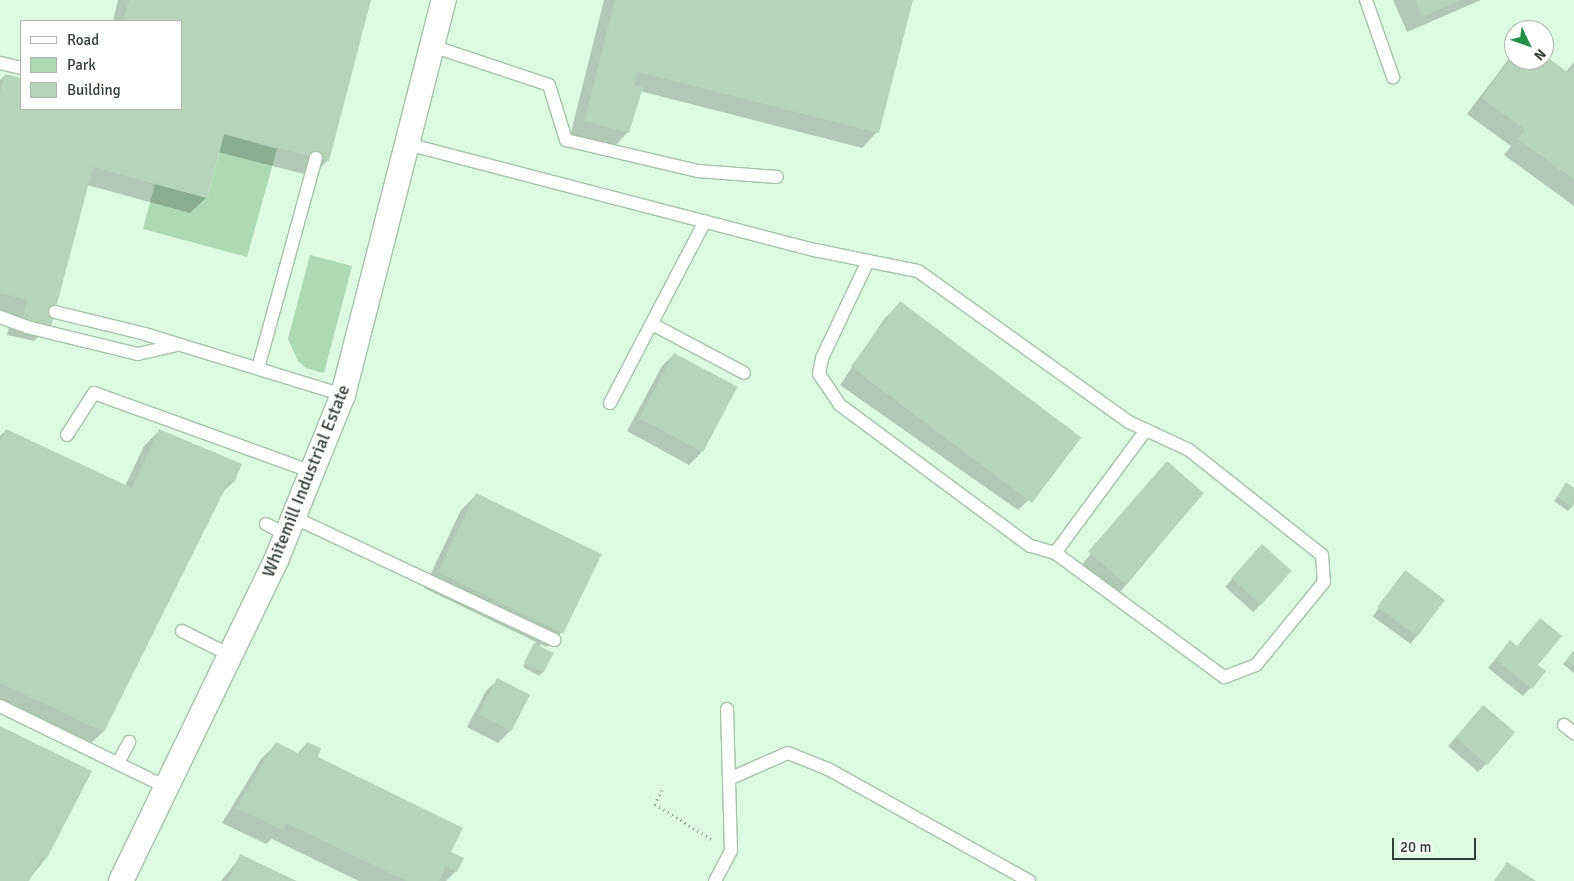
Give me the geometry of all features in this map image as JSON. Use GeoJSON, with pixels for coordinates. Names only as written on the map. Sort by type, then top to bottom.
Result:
{"type":"FeatureCollection","features":[{"type":"Feature","properties":{"kind":"street","name":"Whitemill Industrial Estate"},"geometry":{"type":"LineString","coordinates":[[121,881],[230,655],[282,525],[312,472],[343,394],[444,0]]}},
{"type":"Feature","properties":{"kind":"lane"},"geometry":{"type":"LineString","coordinates":[[1366,0],[1392,77]]}},
{"type":"Feature","properties":{"kind":"lane"},"geometry":{"type":"LineString","coordinates":[[432,46],[549,84],[566,140],[698,171],[777,177]]}},
{"type":"Feature","properties":{"kind":"lane"},"geometry":{"type":"LineString","coordinates":[[0,63],[20,68]]}},
{"type":"Feature","properties":{"kind":"lane"},"geometry":{"type":"LineString","coordinates":[[407,144],[705,221],[868,261],[918,271],[1129,422],[1189,450],[1322,555],[1324,582],[1256,665],[1224,677],[1055,553],[1030,546],[840,405],[819,374],[822,358],[868,261]]}},
{"type":"Feature","properties":{"kind":"lane"},"geometry":{"type":"LineString","coordinates":[[258,368],[316,158]]}},
{"type":"Feature","properties":{"kind":"lane"},"geometry":{"type":"LineString","coordinates":[[610,403],[705,221]]}},
{"type":"Feature","properties":{"kind":"lane"},"geometry":{"type":"LineString","coordinates":[[55,312],[180,345],[343,394]]}},
{"type":"Feature","properties":{"kind":"lane"},"geometry":{"type":"LineString","coordinates":[[0,317],[26,327],[138,354],[180,345]]}},
{"type":"Feature","properties":{"kind":"lane"},"geometry":{"type":"LineString","coordinates":[[652,324],[744,373]]}},
{"type":"Feature","properties":{"kind":"lane"},"geometry":{"type":"LineString","coordinates":[[67,435],[94,393],[312,472]]}},
{"type":"Feature","properties":{"kind":"lane"},"geometry":{"type":"LineString","coordinates":[[1055,553],[1146,430]]}},
{"type":"Feature","properties":{"kind":"lane"},"geometry":{"type":"LineString","coordinates":[[282,525],[554,640]]}},
{"type":"Feature","properties":{"kind":"lane"},"geometry":{"type":"LineString","coordinates":[[182,631],[230,655]]}},
{"type":"Feature","properties":{"kind":"lane"},"geometry":{"type":"LineString","coordinates":[[0,706],[166,787]]}},
{"type":"Feature","properties":{"kind":"lane"},"geometry":{"type":"LineString","coordinates":[[715,881],[731,851],[727,710]]}},
{"type":"Feature","properties":{"kind":"lane"},"geometry":{"type":"LineString","coordinates":[[118,764],[129,742]]}},
{"type":"Feature","properties":{"kind":"lane"},"geometry":{"type":"LineString","coordinates":[[730,778],[788,753],[828,769],[1029,881]]}},
{"type":"Feature","properties":{"kind":"path"},"geometry":{"type":"LineString","coordinates":[[662,790],[655,804],[731,851]]}},
{"type":"Feature","properties":{"kind":"green space"},"geometry":{"type":"Polygon","coordinates":[[[224,134],[277,149],[247,257],[143,229],[155,184],[207,198],[224,134]]]}},
{"type":"Feature","properties":{"kind":"green space"},"geometry":{"type":"Polygon","coordinates":[[[310,255],[352,266],[324,373],[306,368],[298,361],[288,339],[310,255]]]}},
{"type":"Feature","properties":{"kind":"building"},"geometry":{"type":"Polygon","coordinates":[[[129,0],[371,0],[329,161],[224,134],[207,198],[93,167],[51,327],[22,319],[27,300],[0,293],[0,92],[5,74],[20,78],[20,110],[182,110],[182,20],[123,20],[129,0]]]}},
{"type":"Feature","properties":{"kind":"building"},"geometry":{"type":"Polygon","coordinates":[[[615,0],[913,0],[879,133],[638,72],[634,85],[643,87],[629,133],[584,121],[615,0]]]}},
{"type":"Feature","properties":{"kind":"building"},"geometry":{"type":"Polygon","coordinates":[[[1415,0],[1462,0],[1422,17],[1415,0]]]}},
{"type":"Feature","properties":{"kind":"building"},"geometry":{"type":"Polygon","coordinates":[[[1554,62],[1569,73],[1574,66],[1574,180],[1518,139],[1525,130],[1482,98],[1504,68],[1504,70],[1554,70],[1554,62]]]}},
{"type":"Feature","properties":{"kind":"building"},"geometry":{"type":"Polygon","coordinates":[[[900,301],[1081,438],[1032,503],[851,366],[900,301]]]}},
{"type":"Feature","properties":{"kind":"building"},"geometry":{"type":"Polygon","coordinates":[[[674,353],[738,387],[703,452],[639,418],[674,353]]]}},
{"type":"Feature","properties":{"kind":"building"},"geometry":{"type":"Polygon","coordinates":[[[6,429],[132,488],[159,429],[242,464],[234,483],[229,481],[104,732],[0,683],[0,441],[6,429]]]}},
{"type":"Feature","properties":{"kind":"building"},"geometry":{"type":"Polygon","coordinates":[[[1167,461],[1204,493],[1125,584],[1088,552],[1167,461]]]}},
{"type":"Feature","properties":{"kind":"building"},"geometry":{"type":"Polygon","coordinates":[[[1566,482],[1574,488],[1573,508],[1557,497],[1566,482]]]}},
{"type":"Feature","properties":{"kind":"building"},"geometry":{"type":"Polygon","coordinates":[[[476,493],[602,554],[563,633],[437,572],[476,493]]]}},
{"type":"Feature","properties":{"kind":"building"},"geometry":{"type":"Polygon","coordinates":[[[1262,544],[1292,571],[1261,605],[1231,578],[1262,544]]]}},
{"type":"Feature","properties":{"kind":"building"},"geometry":{"type":"Polygon","coordinates":[[[1405,570],[1445,600],[1417,637],[1377,607],[1405,570]]]}},
{"type":"Feature","properties":{"kind":"building"},"geometry":{"type":"Polygon","coordinates":[[[1540,618],[1562,636],[1538,665],[1546,671],[1532,689],[1495,659],[1510,640],[1517,646],[1540,618]]]}},
{"type":"Feature","properties":{"kind":"building"},"geometry":{"type":"Polygon","coordinates":[[[534,643],[554,653],[544,673],[524,663],[534,643]]]}},
{"type":"Feature","properties":{"kind":"building"},"geometry":{"type":"Polygon","coordinates":[[[1574,650],[1574,666],[1566,660],[1574,650]]]}},
{"type":"Feature","properties":{"kind":"building"},"geometry":{"type":"Polygon","coordinates":[[[497,678],[530,695],[511,731],[478,715],[497,678]]]}},
{"type":"Feature","properties":{"kind":"building"},"geometry":{"type":"Polygon","coordinates":[[[1483,705],[1515,732],[1488,765],[1455,738],[1483,705]]]}},
{"type":"Feature","properties":{"kind":"building"},"geometry":{"type":"Polygon","coordinates":[[[0,726],[92,771],[47,858],[41,858],[29,881],[0,881],[0,726]]]}},
{"type":"Feature","properties":{"kind":"building"},"geometry":{"type":"Polygon","coordinates":[[[276,742],[300,754],[307,742],[321,748],[318,757],[463,828],[451,852],[464,858],[457,872],[446,866],[439,881],[406,881],[286,823],[283,830],[236,808],[276,742]]]}},
{"type":"Feature","properties":{"kind":"building"},"geometry":{"type":"Polygon","coordinates":[[[240,854],[297,881],[228,881],[240,854]]]}},
{"type":"Feature","properties":{"kind":"building"},"geometry":{"type":"Polygon","coordinates":[[[1507,862],[1536,881],[1494,881],[1507,862]]]}}]}
